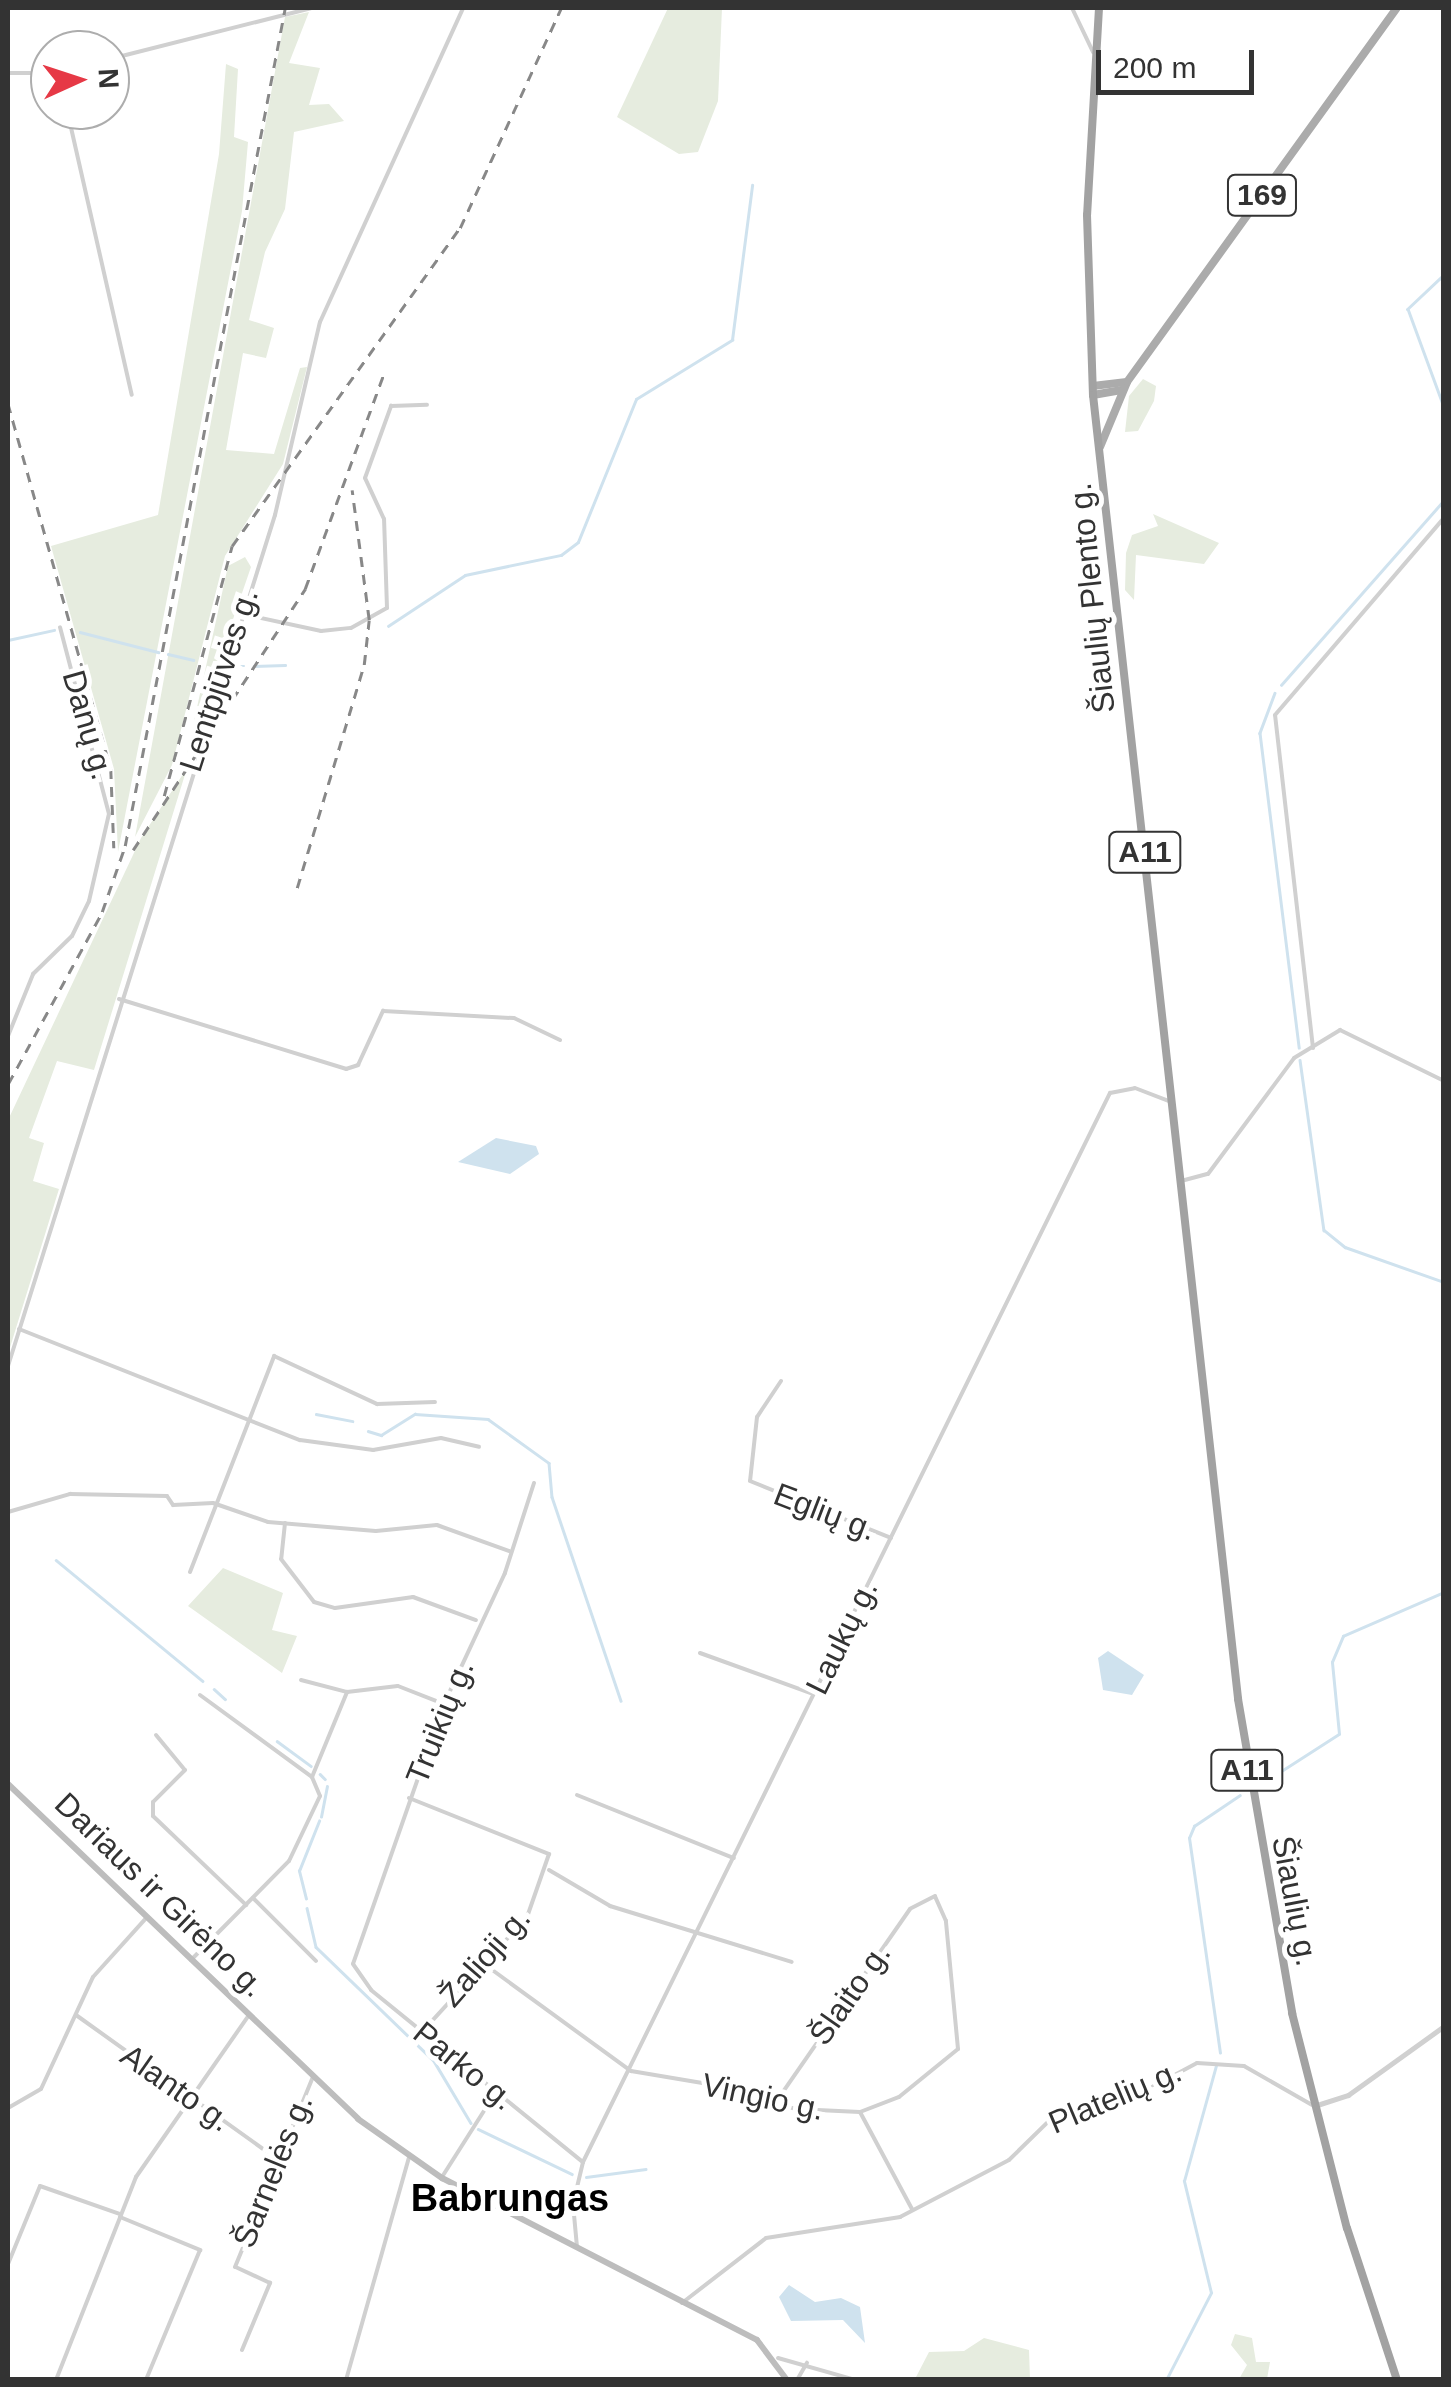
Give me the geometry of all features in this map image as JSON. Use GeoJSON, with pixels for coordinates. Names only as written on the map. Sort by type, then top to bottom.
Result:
{"type":"FeatureCollection","features":[{"type":"Feature","properties":{"kind":"highway","name":"Šiaulių Plento g."},"geometry":{"type":"LineString","coordinates":[[1096,9],[1087,215],[1093,390],[1181,1181]]}},
{"type":"Feature","properties":{"kind":"highway","name":"Šiaulių g."},"geometry":{"type":"LineString","coordinates":[[1181,1181],[1248,1778],[1314,2106],[1397,2380]]}},
{"type":"Feature","properties":{"kind":"main road","name":"169"},"geometry":{"type":"LineString","coordinates":[[1124,386],[1397,8]]}},
{"type":"Feature","properties":{"kind":"main road"},"geometry":{"type":"LineString","coordinates":[[1093,390],[1124,386],[1100,447]]}},
{"type":"Feature","properties":{"kind":"main road","name":"Dariaus ir Girėno g."},"geometry":{"type":"LineString","coordinates":[[8,1784],[313,2077],[410,2157],[442,2178],[682,2303],[778,2358]]}},
{"type":"Feature","properties":{"kind":"main road"},"geometry":{"type":"LineString","coordinates":[[778,2358],[787,2380]]}},
{"type":"Feature","properties":{"kind":"street"},"geometry":{"type":"LineString","coordinates":[[130,54],[311,8]]}},
{"type":"Feature","properties":{"kind":"street","name":"Lentpjūvės g."},"geometry":{"type":"LineString","coordinates":[[8,1366],[119,998],[278,505],[320,322],[463,8]]}},
{"type":"Feature","properties":{"kind":"street"},"geometry":{"type":"LineString","coordinates":[[1072,8],[1095,59]]}},
{"type":"Feature","properties":{"kind":"street"},"geometry":{"type":"LineString","coordinates":[[72,130],[132,396]]}},
{"type":"Feature","properties":{"kind":"street"},"geometry":{"type":"LineString","coordinates":[[240,614],[321,631],[351,628],[387,608],[384,518],[365,478],[390,406],[428,404]]}},
{"type":"Feature","properties":{"kind":"street"},"geometry":{"type":"LineString","coordinates":[[1313,1048],[1275,715],[1444,518]]}},
{"type":"Feature","properties":{"kind":"street","name":"Danų g."},"geometry":{"type":"LineString","coordinates":[[8,1036],[32,974],[72,936],[89,901],[109,814],[60,627]]}},
{"type":"Feature","properties":{"kind":"street"},"geometry":{"type":"LineString","coordinates":[[119,998],[346,1069],[358,1065],[384,1011],[514,1018],[560,1040]]}},
{"type":"Feature","properties":{"kind":"street"},"geometry":{"type":"LineString","coordinates":[[1181,1181],[1208,1174],[1294,1058],[1340,1030],[1355,1032],[1444,1081]]}},
{"type":"Feature","properties":{"kind":"street","name":"Laukų g."},"geometry":{"type":"LineString","coordinates":[[577,2248],[574,2204],[583,2162],[1110,1094],[1135,1088],[1172,1102]]}},
{"type":"Feature","properties":{"kind":"street"},"geometry":{"type":"LineString","coordinates":[[19,1329],[300,1440],[356,1449],[441,1438],[480,1447]]}},
{"type":"Feature","properties":{"kind":"street"},"geometry":{"type":"LineString","coordinates":[[190,1572],[269,1360],[280,1354],[377,1404],[435,1402]]}},
{"type":"Feature","properties":{"kind":"street","name":"Eglių g."},"geometry":{"type":"LineString","coordinates":[[780,1381],[758,1417],[750,1481],[890,1538]]}},
{"type":"Feature","properties":{"kind":"street","name":"Truikių g."},"geometry":{"type":"LineString","coordinates":[[352,1964],[444,1704],[534,1483]]}},
{"type":"Feature","properties":{"kind":"street"},"geometry":{"type":"LineString","coordinates":[[8,1512],[70,1494],[213,1503],[285,1524],[376,1531],[437,1525],[509,1552]]}},
{"type":"Feature","properties":{"kind":"street"},"geometry":{"type":"LineString","coordinates":[[285,1524],[281,1559],[314,1602],[335,1608],[413,1597],[478,1621]]}},
{"type":"Feature","properties":{"kind":"street"},"geometry":{"type":"LineString","coordinates":[[700,1653],[814,1694]]}},
{"type":"Feature","properties":{"kind":"street"},"geometry":{"type":"LineString","coordinates":[[301,1680],[347,1692],[398,1686],[444,1704]]}},
{"type":"Feature","properties":{"kind":"street"},"geometry":{"type":"LineString","coordinates":[[312,1777],[347,1692]]}},
{"type":"Feature","properties":{"kind":"street"},"geometry":{"type":"LineString","coordinates":[[191,1960],[288,1861],[320,1796],[312,1777],[200,1695]]}},
{"type":"Feature","properties":{"kind":"street"},"geometry":{"type":"LineString","coordinates":[[156,1735],[185,1770],[154,1802],[153,1816],[246,1905]]}},
{"type":"Feature","properties":{"kind":"street"},"geometry":{"type":"LineString","coordinates":[[577,1794],[734,1858]]}},
{"type":"Feature","properties":{"kind":"street","name":"Žalioji g."},"geometry":{"type":"LineString","coordinates":[[410,1798],[546,1849],[549,1870],[527,1916],[480,1960],[424,2032]]}},
{"type":"Feature","properties":{"kind":"street"},"geometry":{"type":"LineString","coordinates":[[549,1870],[610,1906],[792,1962]]}},
{"type":"Feature","properties":{"kind":"street","name":"Šlaito g."},"geometry":{"type":"LineString","coordinates":[[775,2103],[910,1909],[935,1896]]}},
{"type":"Feature","properties":{"kind":"street","name":"Vingio g."},"geometry":{"type":"LineString","coordinates":[[631,2071],[775,2103],[860,2112],[890,2103],[958,2048],[946,1921],[935,1896]]}},
{"type":"Feature","properties":{"kind":"street"},"geometry":{"type":"LineString","coordinates":[[253,1898],[316,1961]]}},
{"type":"Feature","properties":{"kind":"street"},"geometry":{"type":"LineString","coordinates":[[8,2108],[41,2090],[93,1978],[147,1917]]}},
{"type":"Feature","properties":{"kind":"street"},"geometry":{"type":"LineString","coordinates":[[480,1960],[631,2071]]}},
{"type":"Feature","properties":{"kind":"street","name":"Parko g."},"geometry":{"type":"LineString","coordinates":[[352,1964],[371,1990],[583,2162]]}},
{"type":"Feature","properties":{"kind":"street","name":"Alanto g."},"geometry":{"type":"LineString","coordinates":[[76,2015],[277,2159]]}},
{"type":"Feature","properties":{"kind":"street"},"geometry":{"type":"LineString","coordinates":[[56,2380],[120,2216],[188,2098],[248,2015]]}},
{"type":"Feature","properties":{"kind":"street"},"geometry":{"type":"LineString","coordinates":[[1314,2106],[1348,2094],[1444,2026]]}},
{"type":"Feature","properties":{"kind":"street","name":"Platelių g."},"geometry":{"type":"LineString","coordinates":[[682,2303],[766,2238],[866,2226],[913,2211],[1008,2160],[1056,2114],[1138,2095],[1204,2061],[1244,2066],[1314,2106]]}},
{"type":"Feature","properties":{"kind":"street","name":"Šarnelės g."},"geometry":{"type":"LineString","coordinates":[[242,2350],[270,2284],[235,2267],[313,2077]]}},
{"type":"Feature","properties":{"kind":"street"},"geometry":{"type":"LineString","coordinates":[[442,2178],[496,2092]]}},
{"type":"Feature","properties":{"kind":"street"},"geometry":{"type":"LineString","coordinates":[[860,2112],[913,2211]]}},
{"type":"Feature","properties":{"kind":"street"},"geometry":{"type":"LineString","coordinates":[[346,2380],[410,2157]]}},
{"type":"Feature","properties":{"kind":"street","name":"Šarnelės g."},"geometry":{"type":"LineString","coordinates":[[8,2264],[40,2186],[200,2250],[146,2380]]}},
{"type":"Feature","properties":{"kind":"street"},"geometry":{"type":"LineString","coordinates":[[778,2358],[808,2362],[856,2380]]}},
{"type":"Feature","properties":{"kind":"street"},"geometry":{"type":"LineString","coordinates":[[797,2380],[808,2362]]}},
{"type":"Feature","properties":{"kind":"shaded area"},"geometry":{"type":"Polygon","coordinates":[[[668,8],[722,8],[718,101],[698,152],[679,154],[617,117],[668,8]]]}},
{"type":"Feature","properties":{"kind":"shaded area"},"geometry":{"type":"Polygon","coordinates":[[[309,12],[289,63],[320,68],[309,105],[329,104],[344,121],[294,132],[285,209],[265,252],[249,320],[274,328],[266,358],[243,353],[226,450],[274,454],[300,368],[307,367],[283,464],[225,556],[172,765],[135,837],[285,17],[309,12]]]}},
{"type":"Feature","properties":{"kind":"shaded area"},"geometry":{"type":"Polygon","coordinates":[[[226,64],[238,69],[234,137],[248,142],[242,211],[118,852],[114,769],[51,546],[158,515],[219,154],[226,64]]]}},
{"type":"Feature","properties":{"kind":"shaded area"},"geometry":{"type":"Polygon","coordinates":[[[1143,379],[1156,386],[1154,401],[1138,431],[1125,432],[1129,396],[1143,379]]]}},
{"type":"Feature","properties":{"kind":"shaded area"},"geometry":{"type":"Polygon","coordinates":[[[1153,514],[1219,543],[1204,564],[1136,555],[1134,600],[1125,590],[1126,553],[1132,535],[1158,526],[1153,514]]]}},
{"type":"Feature","properties":{"kind":"shaded area"},"geometry":{"type":"Polygon","coordinates":[[[245,557],[251,567],[187,753],[228,566],[245,557]]]}},
{"type":"Feature","properties":{"kind":"shaded area"},"geometry":{"type":"Polygon","coordinates":[[[187,768],[94,1070],[57,1061],[29,1138],[44,1143],[33,1181],[59,1189],[8,1354],[8,1120],[141,838],[187,768]]]}},
{"type":"Feature","properties":{"kind":"shaded area"},"geometry":{"type":"Polygon","coordinates":[[[223,1568],[283,1593],[272,1630],[297,1636],[282,1673],[188,1606],[223,1568]]]}},
{"type":"Feature","properties":{"kind":"shaded area"},"geometry":{"type":"Polygon","coordinates":[[[1235,2334],[1252,2338],[1256,2362],[1270,2362],[1267,2379],[1239,2379],[1247,2365],[1231,2345],[1235,2334]]]}},
{"type":"Feature","properties":{"kind":"shaded area"},"geometry":{"type":"Polygon","coordinates":[[[984,2338],[1029,2350],[1030,2379],[915,2379],[929,2352],[964,2351],[984,2338]]]}},
{"type":"Feature","properties":{"kind":"water"},"geometry":{"type":"Polygon","coordinates":[[[496,1138],[536,1146],[539,1154],[510,1174],[458,1162],[496,1138]]]}},
{"type":"Feature","properties":{"kind":"water"},"geometry":{"type":"Polygon","coordinates":[[[1108,1651],[1144,1675],[1132,1695],[1103,1690],[1098,1658],[1108,1651]]]}},
{"type":"Feature","properties":{"kind":"water"},"geometry":{"type":"Polygon","coordinates":[[[789,2285],[815,2302],[841,2298],[860,2307],[865,2343],[843,2320],[791,2321],[779,2297],[789,2285]]]}},
{"type":"Feature","properties":{"kind":"waterway"},"geometry":{"type":"LineString","coordinates":[[388,626],[465,575],[561,555],[578,542],[636,399],[732,340],[752,185]]}},
{"type":"Feature","properties":{"kind":"waterway"},"geometry":{"type":"LineString","coordinates":[[1444,275],[1408,309],[1444,407]]}},
{"type":"Feature","properties":{"kind":"waterway"},"geometry":{"type":"LineString","coordinates":[[1281,685],[1444,500]]}},
{"type":"Feature","properties":{"kind":"waterway"},"geometry":{"type":"LineString","coordinates":[[8,640],[54,630]]}},
{"type":"Feature","properties":{"kind":"waterway"},"geometry":{"type":"LineString","coordinates":[[80,632],[158,652]]}},
{"type":"Feature","properties":{"kind":"waterway"},"geometry":{"type":"LineString","coordinates":[[168,654],[193,660]]}},
{"type":"Feature","properties":{"kind":"waterway"},"geometry":{"type":"LineString","coordinates":[[254,666],[285,665]]}},
{"type":"Feature","properties":{"kind":"waterway"},"geometry":{"type":"LineString","coordinates":[[230,666],[244,666]]}},
{"type":"Feature","properties":{"kind":"waterway"},"geometry":{"type":"LineString","coordinates":[[1275,693],[1260,733],[1299,1048]]}},
{"type":"Feature","properties":{"kind":"waterway"},"geometry":{"type":"LineString","coordinates":[[1300,1060],[1324,1230],[1345,1247],[1444,1282]]}},
{"type":"Feature","properties":{"kind":"waterway"},"geometry":{"type":"LineString","coordinates":[[316,1414],[352,1421]]}},
{"type":"Feature","properties":{"kind":"waterway"},"geometry":{"type":"LineString","coordinates":[[368,1431],[381,1435],[415,1414],[488,1419],[549,1463],[552,1497],[621,1701]]}},
{"type":"Feature","properties":{"kind":"waterway"},"geometry":{"type":"LineString","coordinates":[[56,1560],[203,1681]]}},
{"type":"Feature","properties":{"kind":"waterway"},"geometry":{"type":"LineString","coordinates":[[1258,1786],[1339,1734],[1332,1662],[1343,1636],[1444,1592]]}},
{"type":"Feature","properties":{"kind":"waterway"},"geometry":{"type":"LineString","coordinates":[[214,1689],[225,1699]]}},
{"type":"Feature","properties":{"kind":"waterway"},"geometry":{"type":"LineString","coordinates":[[277,1741],[311,1766]]}},
{"type":"Feature","properties":{"kind":"waterway"},"geometry":{"type":"LineString","coordinates":[[320,1774],[325,1779]]}},
{"type":"Feature","properties":{"kind":"waterway"},"geometry":{"type":"LineString","coordinates":[[321,1817],[327,1787]]}},
{"type":"Feature","properties":{"kind":"waterway"},"geometry":{"type":"LineString","coordinates":[[1220,2053],[1189,1838],[1194,1826],[1240,1795]]}},
{"type":"Feature","properties":{"kind":"waterway"},"geometry":{"type":"LineString","coordinates":[[306,1899],[299,1871],[319,1821]]}},
{"type":"Feature","properties":{"kind":"waterway"},"geometry":{"type":"LineString","coordinates":[[307,1908],[316,1947],[434,2061],[471,2123]]}},
{"type":"Feature","properties":{"kind":"waterway"},"geometry":{"type":"LineString","coordinates":[[1166,2380],[1211,2293],[1184,2181],[1216,2066]]}},
{"type":"Feature","properties":{"kind":"waterway"},"geometry":{"type":"LineString","coordinates":[[478,2129],[572,2174]]}},
{"type":"Feature","properties":{"kind":"waterway"},"geometry":{"type":"LineString","coordinates":[[586,2177],[645,2169]]}},
{"type":"Feature","properties":{"kind":"railway"},"geometry":{"type":"LineString","coordinates":[[8,1084],[102,912],[125,846],[285,8]]}},
{"type":"Feature","properties":{"kind":"railway"},"geometry":{"type":"LineString","coordinates":[[164,796],[232,546],[460,228],[561,8]]}},
{"type":"Feature","properties":{"kind":"railway"},"geometry":{"type":"LineString","coordinates":[[133,850],[305,589],[385,370]]}},
{"type":"Feature","properties":{"kind":"railway"},"geometry":{"type":"LineString","coordinates":[[8,403],[111,769],[114,848]]}},
{"type":"Feature","properties":{"kind":"railway"},"geometry":{"type":"LineString","coordinates":[[297,888],[364,665],[369,620],[352,490]]}},
{"type":"Feature","properties":{"kind":"district","name":"Babrungas"},"geometry":{"type":"Point","coordinates":[510,2199]}}]}
